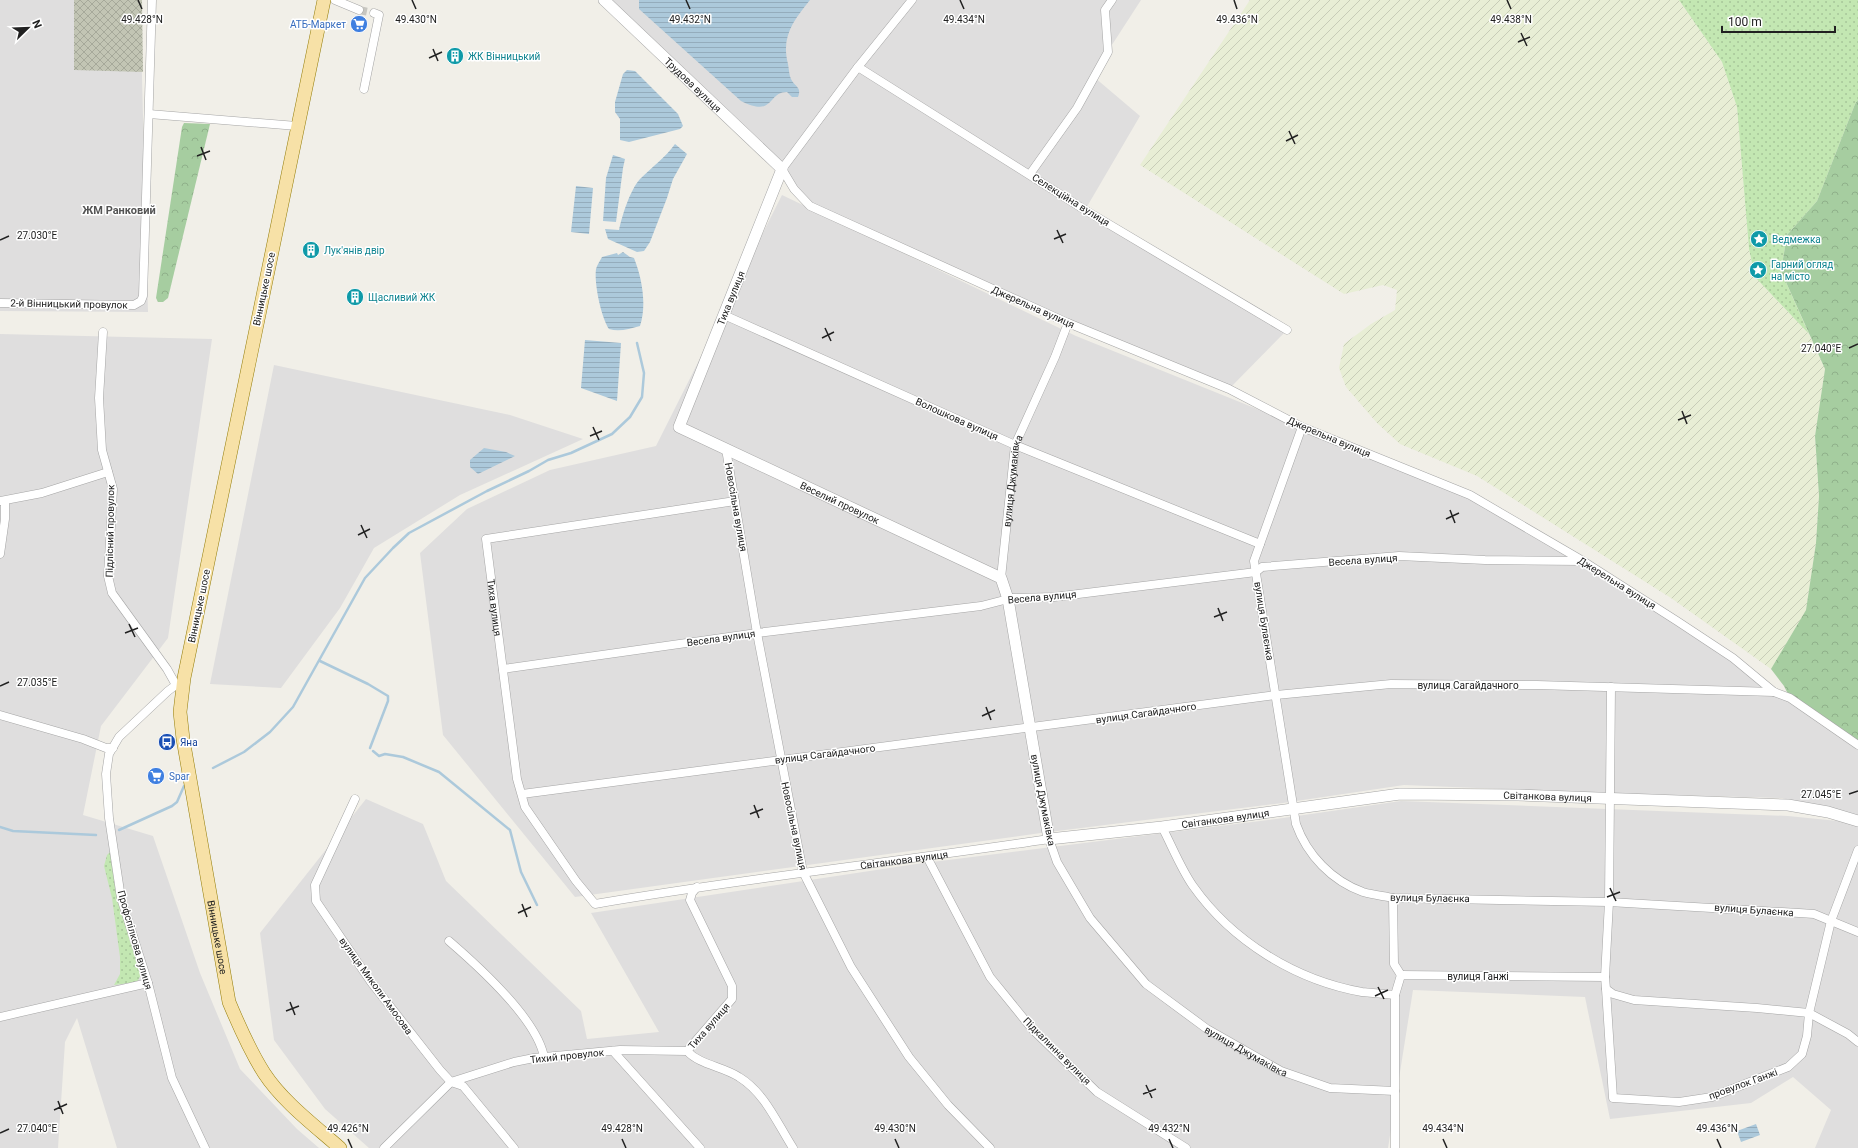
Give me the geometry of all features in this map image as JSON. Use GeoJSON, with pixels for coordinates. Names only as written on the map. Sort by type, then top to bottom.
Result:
{"type":"FeatureCollection","features":[{"type":"Feature","properties":{"kind":"main road","name":"Вінницьке шосе"},"geometry":{"type":"LineString","coordinates":[[324,0],[180,686],[180,712],[182,739],[229,1002],[245,1039],[264,1074],[286,1099],[340,1148]]}},
{"type":"Feature","properties":{"kind":"street"},"geometry":{"type":"LineString","coordinates":[[152,0],[149,114],[297,126]]}},
{"type":"Feature","properties":{"kind":"street"},"geometry":{"type":"LineString","coordinates":[[335,0],[359,10]]}},
{"type":"Feature","properties":{"kind":"street","name":"Трудова вулиця"},"geometry":{"type":"LineString","coordinates":[[604,0],[782,169]]}},
{"type":"Feature","properties":{"kind":"street"},"geometry":{"type":"LineString","coordinates":[[782,169],[858,66],[912,0]]}},
{"type":"Feature","properties":{"kind":"street"},"geometry":{"type":"LineString","coordinates":[[1030,174],[1077,108],[1108,52],[1105,10],[1112,0]]}},
{"type":"Feature","properties":{"kind":"street"},"geometry":{"type":"LineString","coordinates":[[364,89],[379,15],[374,13]]}},
{"type":"Feature","properties":{"kind":"street","name":"Селекційна вулиця"},"geometry":{"type":"LineString","coordinates":[[858,66],[1085,210],[1287,330]]}},
{"type":"Feature","properties":{"kind":"street","name":"2-й Вінницький провулок"},"geometry":{"type":"LineString","coordinates":[[0,303],[134,305],[141,301],[143,296],[149,114]]}},
{"type":"Feature","properties":{"kind":"street","name":"Тиха вулиця"},"geometry":{"type":"LineString","coordinates":[[679,427],[782,169]]}},
{"type":"Feature","properties":{"kind":"street","name":"Джерельна вулиця"},"geometry":{"type":"LineString","coordinates":[[782,169],[794,189],[810,206],[1068,323],[1229,389],[1302,427],[1470,494],[1583,561],[1733,658],[1774,692],[1790,698],[1858,745]]}},
{"type":"Feature","properties":{"kind":"street","name":"Волошкова вулиця"},"geometry":{"type":"LineString","coordinates":[[724,315],[1015,445],[1260,544]]}},
{"type":"Feature","properties":{"kind":"street","name":"вулиця Джумаківка"},"geometry":{"type":"LineString","coordinates":[[1068,323],[1055,357],[1015,445],[1001,578],[1008,600],[1049,839],[1057,862],[1090,918],[1146,984],[1207,1029],[1281,1071],[1330,1088],[1395,1091]]}},
{"type":"Feature","properties":{"kind":"street","name":"Підлісний провулок"},"geometry":{"type":"LineString","coordinates":[[103,332],[99,398],[102,450],[113,489],[108,576],[112,592],[180,686]]}},
{"type":"Feature","properties":{"kind":"street","name":"Веселий провулок"},"geometry":{"type":"LineString","coordinates":[[679,427],[1001,578]]}},
{"type":"Feature","properties":{"kind":"street","name":"вулиця Булаєнка"},"geometry":{"type":"LineString","coordinates":[[1302,427],[1254,561],[1293,809],[1301,837],[1318,862],[1329,873],[1363,892],[1394,898],[1609,902],[1814,914],[1858,932]]}},
{"type":"Feature","properties":{"kind":"street","name":"Новосільна вулиця"},"geometry":{"type":"LineString","coordinates":[[726,449],[757,633],[803,872],[851,967],[909,1057],[948,1105],[990,1148]]}},
{"type":"Feature","properties":{"kind":"street"},"geometry":{"type":"LineString","coordinates":[[0,554],[5,519],[2,501],[42,493],[108,472]]}},
{"type":"Feature","properties":{"kind":"street","name":"Тиха вулиця"},"geometry":{"type":"LineString","coordinates":[[595,904],[571,875],[525,807],[517,779],[486,539],[735,501]]}},
{"type":"Feature","properties":{"kind":"street","name":"Весела вулиця"},"geometry":{"type":"LineString","coordinates":[[503,669],[757,633],[981,606],[1012,598],[1054,597],[1256,572],[1262,568],[1399,556],[1485,560],[1583,561]]}},
{"type":"Feature","properties":{"kind":"street","name":"вулиця Сагайдачного"},"geometry":{"type":"LineString","coordinates":[[522,794],[1276,695],[1391,684],[1611,687],[1774,692]]}},
{"type":"Feature","properties":{"kind":"street","name":"Профспілкова вулиця"},"geometry":{"type":"LineString","coordinates":[[180,686],[119,737],[108,758],[106,774],[109,818],[121,898],[148,983],[172,1078],[204,1148]]}},
{"type":"Feature","properties":{"kind":"street"},"geometry":{"type":"LineString","coordinates":[[1611,687],[1609,902],[1605,977],[1606,989],[1613,994],[1634,1000],[1809,1013],[1848,1034],[1858,1042]]}},
{"type":"Feature","properties":{"kind":"street"},"geometry":{"type":"LineString","coordinates":[[0,715],[83,739],[106,748],[113,748]]}},
{"type":"Feature","properties":{"kind":"street","name":"Світанкова вулиця"},"geometry":{"type":"LineString","coordinates":[[595,904],[697,886],[927,857],[1049,839],[1162,827],[1400,794],[1518,795],[1609,800],[1788,805],[1828,812],[1858,821]]}},
{"type":"Feature","properties":{"kind":"street","name":"вулиця Миколи Амосова"},"geometry":{"type":"LineString","coordinates":[[355,799],[315,885],[316,901],[372,982],[451,1082],[463,1086],[514,1148]]}},
{"type":"Feature","properties":{"kind":"street"},"geometry":{"type":"LineString","coordinates":[[1162,827],[1192,885],[1214,913],[1233,932],[1292,970],[1361,992],[1395,995]]}},
{"type":"Feature","properties":{"kind":"street","name":"провулок Ганжі"},"geometry":{"type":"LineString","coordinates":[[1606,989],[1610,1081],[1613,1098],[1679,1102],[1712,1098],[1788,1067],[1802,1054],[1807,1036],[1809,1013],[1831,921],[1858,850]]}},
{"type":"Feature","properties":{"kind":"street","name":"Підкалинна вулиця"},"geometry":{"type":"LineString","coordinates":[[927,857],[990,977],[1033,1030],[1097,1092],[1186,1148]]}},
{"type":"Feature","properties":{"kind":"street","name":"Тиха вулиця"},"geometry":{"type":"LineString","coordinates":[[697,886],[692,893],[690,900],[732,986],[732,999],[687,1051],[699,1059],[726,1069],[752,1086],[765,1102],[793,1148]]}},
{"type":"Feature","properties":{"kind":"street"},"geometry":{"type":"LineString","coordinates":[[1394,898],[1394,964],[1401,975],[1395,995],[1395,1148]]}},
{"type":"Feature","properties":{"kind":"street"},"geometry":{"type":"LineString","coordinates":[[449,941],[476,964],[514,1006],[536,1036],[542,1048],[544,1058]]}},
{"type":"Feature","properties":{"kind":"street","name":"вулиця Ганжі"},"geometry":{"type":"LineString","coordinates":[[1401,975],[1605,977]]}},
{"type":"Feature","properties":{"kind":"street"},"geometry":{"type":"LineString","coordinates":[[0,1017],[148,983]]}},
{"type":"Feature","properties":{"kind":"street","name":"Тихий провулок"},"geometry":{"type":"LineString","coordinates":[[451,1082],[514,1062],[544,1058],[613,1051],[653,1049],[687,1051]]}},
{"type":"Feature","properties":{"kind":"street"},"geometry":{"type":"LineString","coordinates":[[613,1051],[700,1148]]}},
{"type":"Feature","properties":{"kind":"street"},"geometry":{"type":"LineString","coordinates":[[384,1148],[451,1082]]}},
{"type":"Feature","properties":{"kind":"shaded area"},"geometry":{"type":"Polygon","coordinates":[[[0,0],[140,0],[148,312],[0,311],[0,0]]]}},
{"type":"Feature","properties":{"kind":"shaded area"},"geometry":{"type":"Polygon","coordinates":[[[74,0],[142,0],[143,72],[74,70],[74,0]]]}},
{"type":"Feature","properties":{"kind":"shaded area"},"geometry":{"type":"Polygon","coordinates":[[[604,0],[1141,0],[1108,51],[1094,77],[1140,116],[1085,210],[1287,330],[1229,389],[810,206],[782,169],[604,0]]]}},
{"type":"Feature","properties":{"kind":"shaded area"},"geometry":{"type":"Polygon","coordinates":[[[1250,0],[1679,0],[1722,62],[1737,107],[1749,249],[1755,277],[1809,334],[1825,369],[1815,436],[1819,496],[1816,543],[1806,610],[1771,669],[1671,598],[1477,476],[1400,444],[1377,423],[1346,387],[1339,368],[1344,344],[1371,324],[1395,310],[1397,290],[1383,285],[1344,294],[1140,165],[1250,0]]]}},
{"type":"Feature","properties":{"kind":"shaded area"},"geometry":{"type":"Polygon","coordinates":[[[782,195],[1076,336],[1470,495],[1677,621],[1774,692],[1858,745],[1858,821],[1782,798],[1598,793],[1404,785],[1283,803],[1041,833],[575,897],[443,735],[420,553],[467,509],[550,470],[656,446],[782,195]]]}},
{"type":"Feature","properties":{"kind":"shaded area"},"geometry":{"type":"Polygon","coordinates":[[[0,334],[212,339],[168,638],[101,726],[83,815],[153,836],[200,973],[240,1069],[297,1129],[319,1148],[117,1148],[77,1018],[65,1042],[58,1148],[0,1148],[0,334]]]}},
{"type":"Feature","properties":{"kind":"shaded area"},"geometry":{"type":"Polygon","coordinates":[[[274,365],[510,415],[583,439],[460,495],[374,548],[340,608],[281,688],[210,684],[274,365]]]}},
{"type":"Feature","properties":{"kind":"shaded area"},"geometry":{"type":"Polygon","coordinates":[[[366,799],[423,824],[446,881],[581,1011],[587,1039],[659,1032],[591,913],[916,864],[1276,819],[1401,801],[1788,816],[1858,823],[1858,1148],[1815,1148],[1831,1110],[1793,1077],[1751,1103],[1610,1119],[1585,997],[1413,990],[1388,1148],[369,1148],[325,1109],[274,1040],[260,933],[366,799]]]}},
{"type":"Feature","properties":{"kind":"green space"},"geometry":{"type":"Polygon","coordinates":[[[1679,0],[1858,0],[1858,100],[1855,104],[1817,201],[1787,235],[1781,271],[1809,334],[1755,277],[1749,249],[1737,107],[1722,62],[1679,0]]]}},
{"type":"Feature","properties":{"kind":"green space"},"geometry":{"type":"Polygon","coordinates":[[[1858,100],[1858,745],[1790,698],[1784,686],[1771,669],[1806,610],[1816,543],[1819,496],[1815,436],[1825,369],[1781,271],[1787,235],[1817,201],[1855,104],[1858,100]]]}},
{"type":"Feature","properties":{"kind":"green space"},"geometry":{"type":"Polygon","coordinates":[[[184,123],[210,124],[168,298],[163,302],[158,302],[156,298],[182,127],[184,123]]]}},
{"type":"Feature","properties":{"kind":"green space"},"geometry":{"type":"Polygon","coordinates":[[[111,851],[116,893],[142,973],[137,982],[114,985],[120,974],[120,957],[112,898],[104,866],[107,855],[111,851]]]}},
{"type":"Feature","properties":{"kind":"water"},"geometry":{"type":"Polygon","coordinates":[[[639,0],[810,0],[798,15],[787,37],[786,54],[790,76],[799,89],[798,97],[792,97],[787,92],[781,93],[765,106],[760,107],[741,101],[639,9],[639,0]]]}},
{"type":"Feature","properties":{"kind":"water"},"geometry":{"type":"Polygon","coordinates":[[[627,70],[635,71],[678,114],[683,126],[680,129],[629,142],[620,140],[620,119],[615,112],[615,102],[623,74],[627,70]]]}},
{"type":"Feature","properties":{"kind":"water"},"geometry":{"type":"Polygon","coordinates":[[[675,144],[687,154],[673,179],[650,242],[644,251],[637,252],[608,239],[605,229],[619,230],[627,203],[636,184],[667,154],[675,144]]]}},
{"type":"Feature","properties":{"kind":"water"},"geometry":{"type":"Polygon","coordinates":[[[613,155],[625,159],[616,222],[603,221],[606,178],[613,155]]]}},
{"type":"Feature","properties":{"kind":"water"},"geometry":{"type":"Polygon","coordinates":[[[576,186],[593,188],[589,234],[571,232],[576,186]]]}},
{"type":"Feature","properties":{"kind":"water"},"geometry":{"type":"Polygon","coordinates":[[[623,252],[634,258],[639,274],[643,292],[642,318],[640,326],[624,330],[613,330],[609,329],[603,317],[597,291],[596,269],[602,257],[617,253],[618,255],[623,252]]]}},
{"type":"Feature","properties":{"kind":"water"},"geometry":{"type":"Polygon","coordinates":[[[585,340],[621,343],[617,401],[581,388],[585,340]]]}},
{"type":"Feature","properties":{"kind":"water"},"geometry":{"type":"Polygon","coordinates":[[[484,448],[506,452],[515,456],[478,474],[470,467],[470,460],[484,448]]]}},
{"type":"Feature","properties":{"kind":"water"},"geometry":{"type":"Polygon","coordinates":[[[1756,1124],[1760,1135],[1741,1142],[1737,1131],[1756,1124]]]}},
{"type":"Feature","properties":{"kind":"waterway"},"geometry":{"type":"LineString","coordinates":[[213,768],[244,752],[270,732],[293,707],[365,578],[409,533],[548,460],[571,453],[612,434],[630,417],[642,397],[644,373],[637,343]]}},
{"type":"Feature","properties":{"kind":"waterway"},"geometry":{"type":"LineString","coordinates":[[320,661],[368,684],[388,696],[388,701],[370,748]]}},
{"type":"Feature","properties":{"kind":"waterway"},"geometry":{"type":"LineString","coordinates":[[373,751],[379,756],[385,754],[403,757],[439,772],[510,830],[521,872],[537,905]]}},
{"type":"Feature","properties":{"kind":"waterway"},"geometry":{"type":"LineString","coordinates":[[119,830],[172,806],[177,802],[184,786]]}},
{"type":"Feature","properties":{"kind":"waterway"},"geometry":{"type":"LineString","coordinates":[[0,827],[13,831],[96,835]]}},
{"type":"Feature","properties":{"kind":"tunnel"},"geometry":{"type":"LineString","coordinates":[[359,10],[374,13]]}},
{"type":"Feature","properties":{"kind":"place","name":"АТБ-Маркет"},"geometry":{"type":"Point","coordinates":[359,24]}},
{"type":"Feature","properties":{"kind":"place","name":"ЖК Вінницький"},"geometry":{"type":"Point","coordinates":[455,56]}},
{"type":"Feature","properties":{"kind":"place","name":"Ведмежка"},"geometry":{"type":"Point","coordinates":[1759,239]}},
{"type":"Feature","properties":{"kind":"place","name":"Лук'янів двір"},"geometry":{"type":"Point","coordinates":[311,250]}},
{"type":"Feature","properties":{"kind":"place","name":"Гарний огляд на місто"},"geometry":{"type":"Point","coordinates":[1758,270]}},
{"type":"Feature","properties":{"kind":"place","name":"Щасливий ЖК"},"geometry":{"type":"Point","coordinates":[355,297]}},
{"type":"Feature","properties":{"kind":"place","name":"Яна"},"geometry":{"type":"Point","coordinates":[167,742]}},
{"type":"Feature","properties":{"kind":"place","name":"Spar"},"geometry":{"type":"Point","coordinates":[156,776]}},
{"type":"Feature","properties":{"kind":"district","name":"ЖМ Ранковий"},"geometry":{"type":"Point","coordinates":[119,210]}}]}
